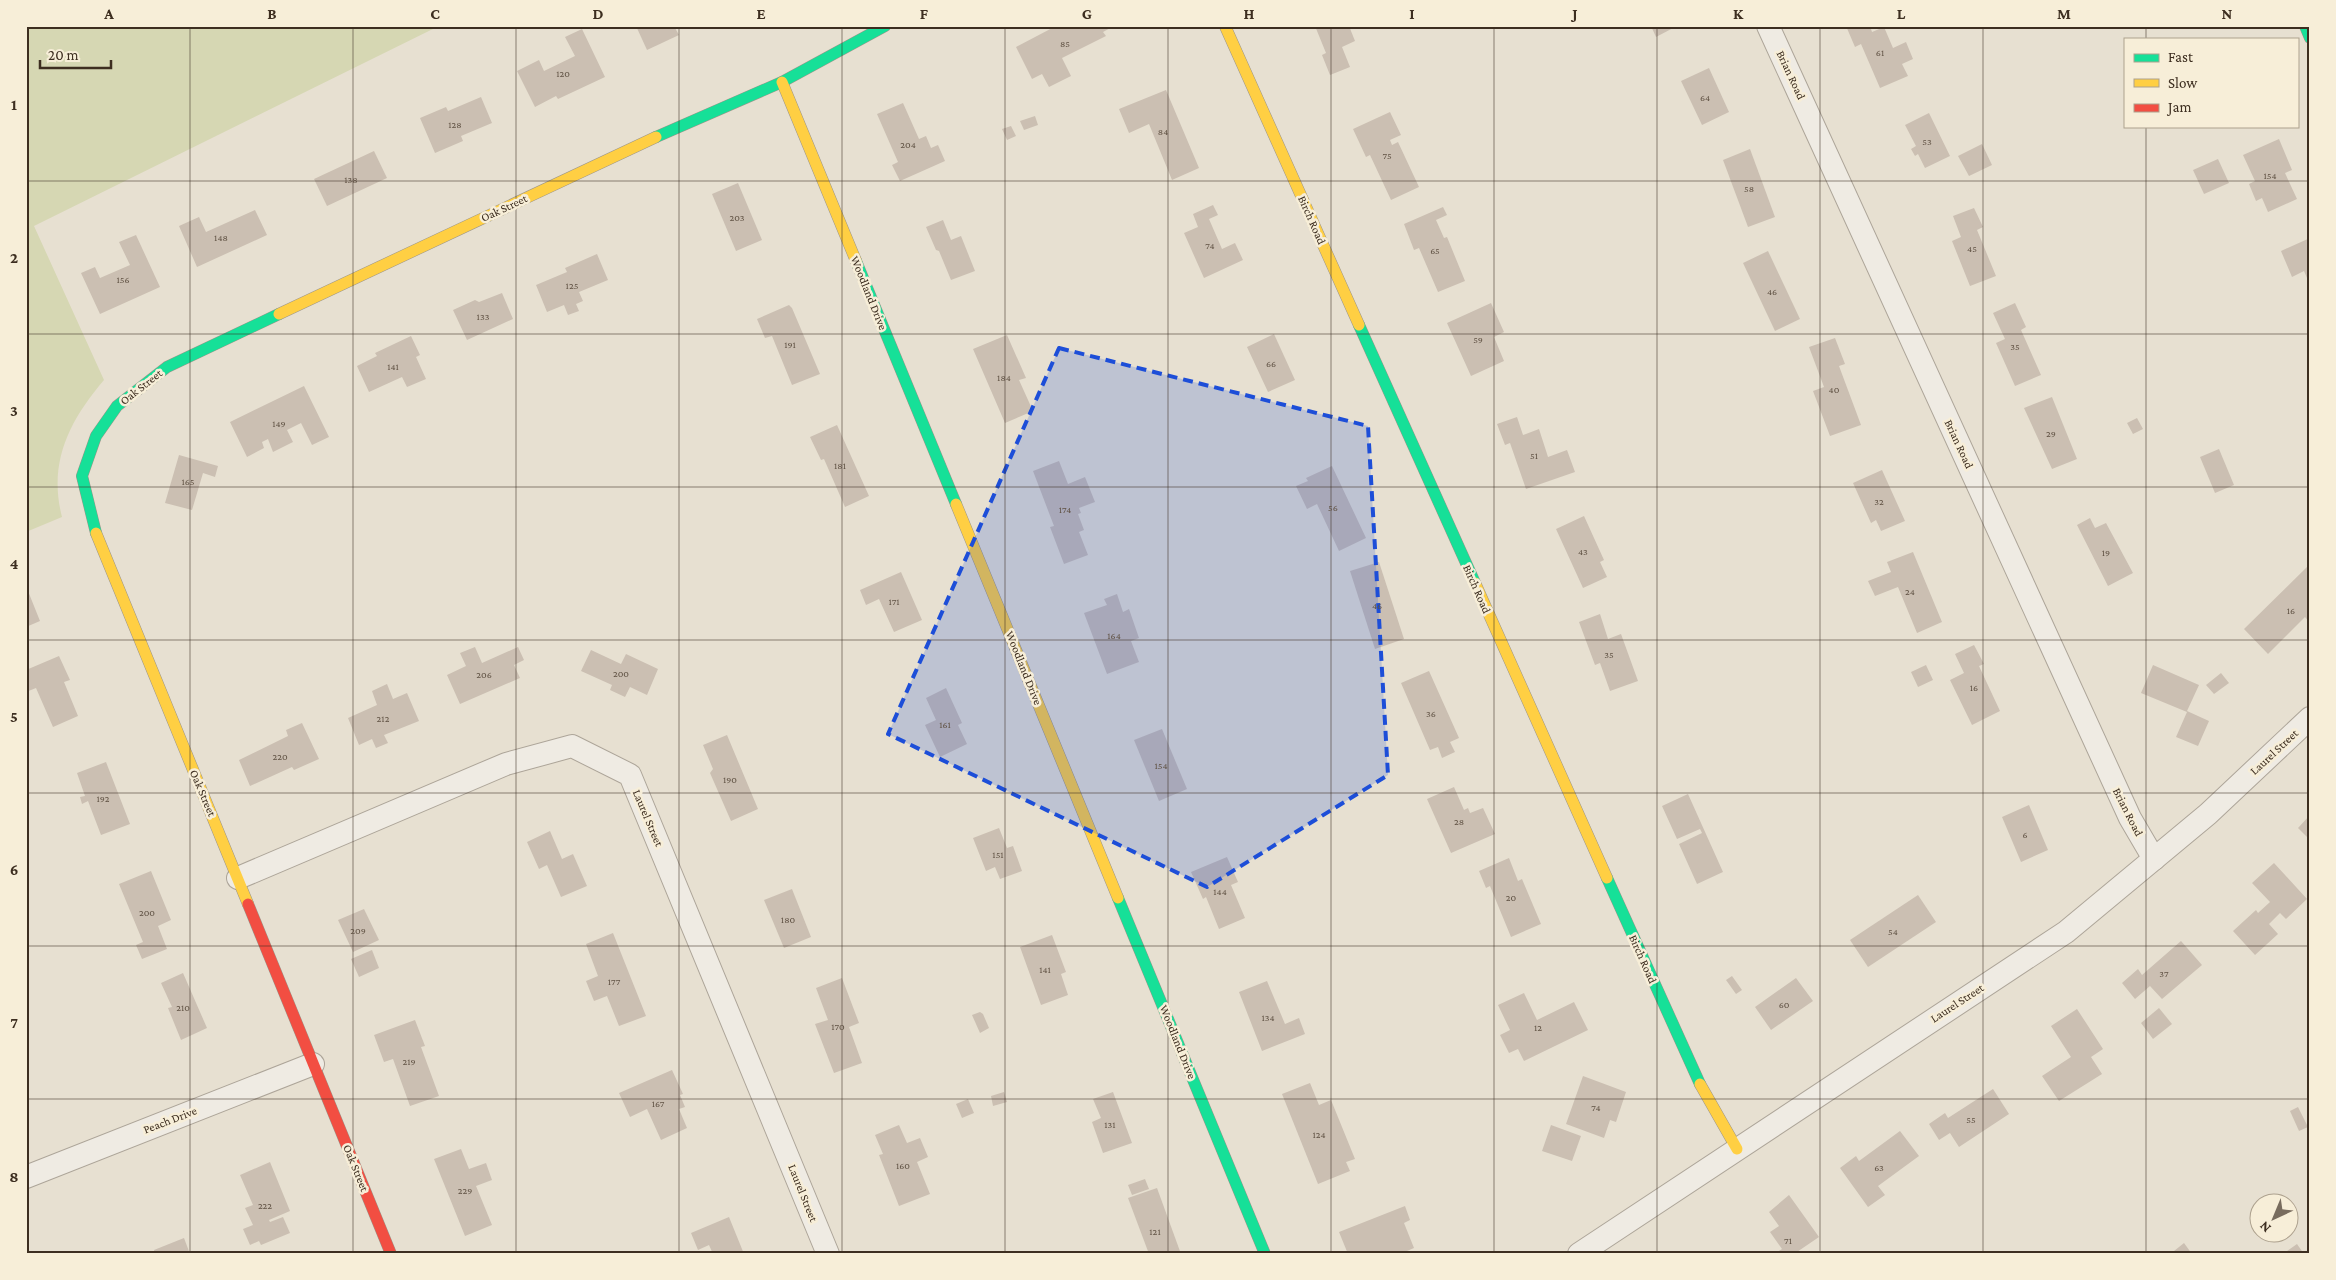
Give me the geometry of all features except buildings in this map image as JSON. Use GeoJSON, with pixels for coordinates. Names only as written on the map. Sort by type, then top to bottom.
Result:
{"type":"FeatureCollection","features":[{"type":"Feature","properties":{"kind":"street","name":"Oak Street"},"geometry":{"type":"LineString","coordinates":[[391,1254],[92,523],[82,476],[96,436],[117,406],[167,367],[707,113],[782,82],[885,26]]}},
{"type":"Feature","properties":{"kind":"street","name":"Birch Road"},"geometry":{"type":"LineString","coordinates":[[1225,26],[1692,1068],[1737,1149]]}},
{"type":"Feature","properties":{"kind":"street","name":"Brian Road"},"geometry":{"type":"LineString","coordinates":[[1768,26],[2130,818],[2154,859]]}},
{"type":"Feature","properties":{"kind":"street"},"geometry":{"type":"LineString","coordinates":[[2305,26],[2310,38]]}},
{"type":"Feature","properties":{"kind":"street","name":"Woodland Drive"},"geometry":{"type":"LineString","coordinates":[[782,82],[1266,1254]]}},
{"type":"Feature","properties":{"kind":"street","name":"Laurel Street"},"geometry":{"type":"LineString","coordinates":[[1578,1254],[2066,932],[2208,814],[2310,718]]}},
{"type":"Feature","properties":{"kind":"street","name":"Laurel Street"},"geometry":{"type":"LineString","coordinates":[[238,878],[506,764],[572,746],[630,775],[828,1254]]}},
{"type":"Feature","properties":{"kind":"street","name":"Peach Drive"},"geometry":{"type":"LineString","coordinates":[[26,1177],[313,1064]]}},
{"type":"Feature","properties":{"kind":"highlighted area"},"geometry":{"type":"Polygon","coordinates":[[[1059,348],[1368,426],[1388,775],[1207,887],[888,734],[1059,348]]]}},
{"type":"Feature","properties":{"kind":"green space"},"geometry":{"type":"Polygon","coordinates":[[[26,26],[439,26],[34,226],[104,380],[81,411],[65,444],[60,461],[58,479],[58,497],[62,517],[26,532],[26,26]]]}},
{"type":"Feature","properties":{"kind":"traffic: fast"},"geometry":{"type":"LineString","coordinates":[[656,137],[782,82],[885,26]]}},
{"type":"Feature","properties":{"kind":"traffic: fast"},"geometry":{"type":"LineString","coordinates":[[2305,26],[2310,38]]}},
{"type":"Feature","properties":{"kind":"traffic: fast"},"geometry":{"type":"LineString","coordinates":[[856,261],[956,504]]}},
{"type":"Feature","properties":{"kind":"traffic: fast"},"geometry":{"type":"LineString","coordinates":[[96,533],[82,476],[96,436],[117,406],[167,367],[279,314]]}},
{"type":"Feature","properties":{"kind":"traffic: fast"},"geometry":{"type":"LineString","coordinates":[[1359,325],[1475,583]]}},
{"type":"Feature","properties":{"kind":"traffic: fast"},"geometry":{"type":"LineString","coordinates":[[1607,878],[1700,1084]]}},
{"type":"Feature","properties":{"kind":"traffic: fast"},"geometry":{"type":"LineString","coordinates":[[1118,898],[1265,1254]]}},
{"type":"Feature","properties":{"kind":"traffic: slow"},"geometry":{"type":"LineString","coordinates":[[1225,26],[1359,325]]}},
{"type":"Feature","properties":{"kind":"traffic: slow"},"geometry":{"type":"LineString","coordinates":[[782,82],[856,261]]}},
{"type":"Feature","properties":{"kind":"traffic: slow"},"geometry":{"type":"LineString","coordinates":[[279,314],[656,137]]}},
{"type":"Feature","properties":{"kind":"traffic: slow"},"geometry":{"type":"LineString","coordinates":[[956,504],[1118,898]]}},
{"type":"Feature","properties":{"kind":"traffic: slow"},"geometry":{"type":"LineString","coordinates":[[96,533],[248,904]]}},
{"type":"Feature","properties":{"kind":"traffic: slow"},"geometry":{"type":"LineString","coordinates":[[1475,583],[1607,878]]}},
{"type":"Feature","properties":{"kind":"traffic: slow"},"geometry":{"type":"LineString","coordinates":[[1700,1084],[1737,1149]]}},
{"type":"Feature","properties":{"kind":"traffic: jam"},"geometry":{"type":"LineString","coordinates":[[248,904],[391,1254]]}}]}
